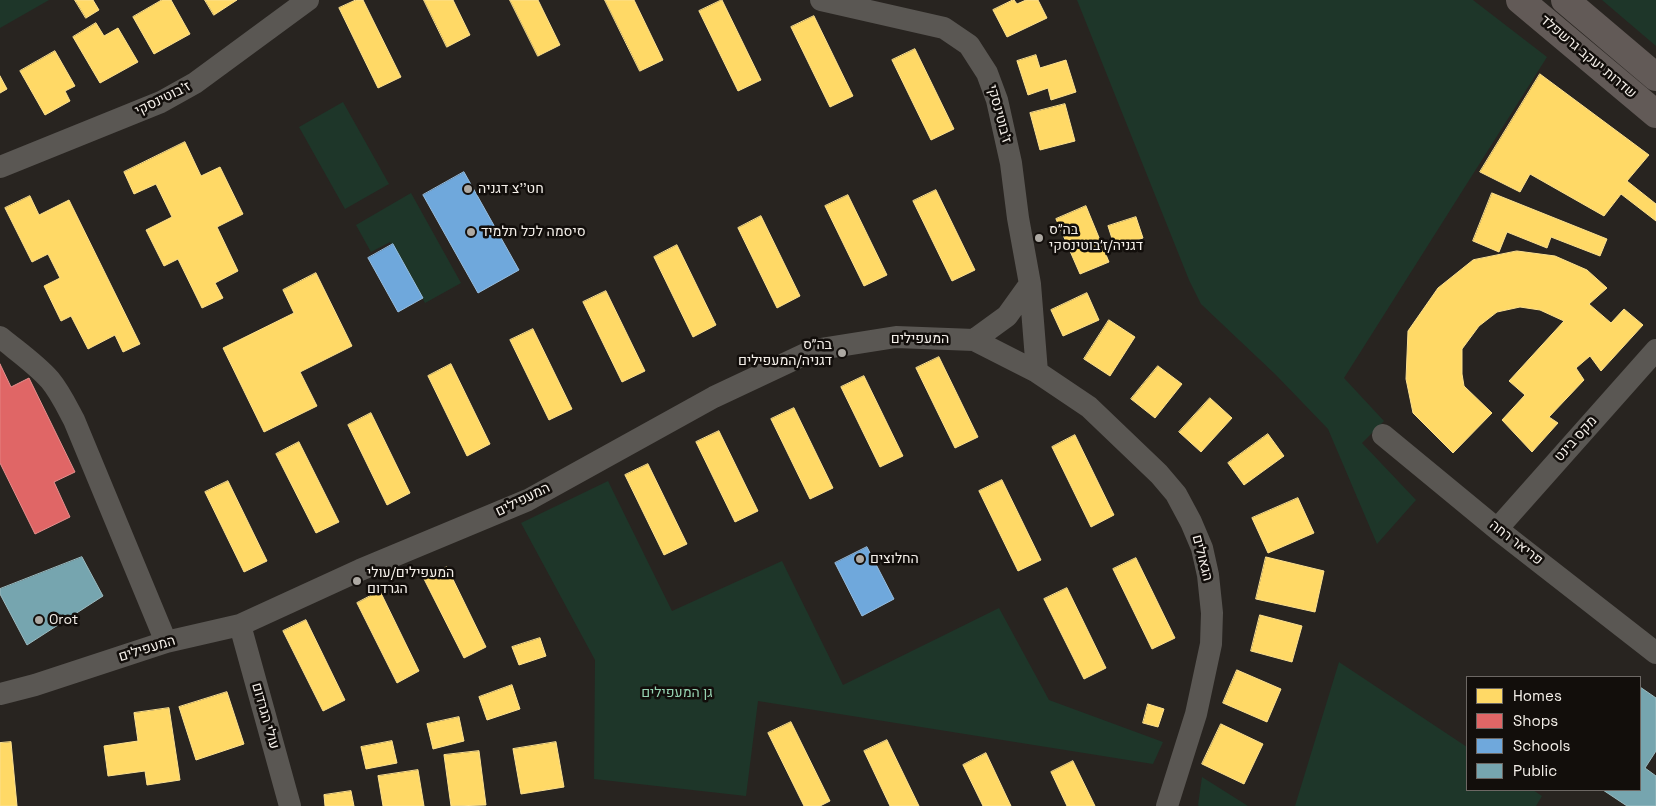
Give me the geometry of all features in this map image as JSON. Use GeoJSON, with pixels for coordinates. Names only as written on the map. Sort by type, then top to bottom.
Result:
{"type":"FeatureCollection","features":[{"type":"Feature","properties":{"kind":"main road","name":"שדרות יעקב גרשפלד"},"geometry":{"type":"LineString","coordinates":[[1520,0],[1656,114]]}},
{"type":"Feature","properties":{"kind":"main road","name":"שדרות יעקב גרשפלד"},"geometry":{"type":"LineString","coordinates":[[1564,0],[1656,77]]}},
{"type":"Feature","properties":{"kind":"street","name":"ז'בוטינסקי"},"geometry":{"type":"LineString","coordinates":[[0,167],[161,102],[195,84],[308,0]]}},
{"type":"Feature","properties":{"kind":"street","name":"ז'בוטינסקי"},"geometry":{"type":"LineString","coordinates":[[821,0],[944,28],[969,45],[988,73],[997,100],[1011,163],[1018,218],[1030,284],[1037,372]]}},
{"type":"Feature","properties":{"kind":"street"},"geometry":{"type":"LineString","coordinates":[[974,340],[1007,316],[1030,284]]}},
{"type":"Feature","properties":{"kind":"street"},"geometry":{"type":"LineString","coordinates":[[0,337],[51,381],[64,402],[166,642]]}},
{"type":"Feature","properties":{"kind":"street","name":"המעפילים"},"geometry":{"type":"LineString","coordinates":[[0,694],[35,685],[166,642],[240,625],[360,570],[528,500],[714,397],[814,350],[896,337],[974,340],[1037,372]]}},
{"type":"Feature","properties":{"kind":"street","name":"מקס בינט"},"geometry":{"type":"LineString","coordinates":[[1497,529],[1656,350]]}},
{"type":"Feature","properties":{"kind":"street","name":"הגאולים"},"geometry":{"type":"LineString","coordinates":[[1037,372],[1089,407],[1159,474],[1176,494],[1202,548],[1208,575],[1212,613],[1211,644],[1196,714],[1167,806]]}},
{"type":"Feature","properties":{"kind":"street","name":"פריאר רחה"},"geometry":{"type":"LineString","coordinates":[[1383,435],[1497,529],[1654,652]]}},
{"type":"Feature","properties":{"kind":"street","name":"עולי הגרדום"},"geometry":{"type":"LineString","coordinates":[[240,625],[290,806]]}},
{"type":"Feature","properties":{"kind":"green space"},"geometry":{"type":"Polygon","coordinates":[[[0,0],[49,0],[0,28],[0,0]]]}},
{"type":"Feature","properties":{"kind":"green space"},"geometry":{"type":"Polygon","coordinates":[[[1077,0],[1473,0],[1547,57],[1344,378],[1384,421],[1362,443],[1416,500],[1377,544],[1328,429],[1276,375],[1201,304],[1189,280],[1077,0]]]}},
{"type":"Feature","properties":{"kind":"green space"},"geometry":{"type":"Polygon","coordinates":[[[1602,0],[1656,0],[1656,46],[1602,0]]]}},
{"type":"Feature","properties":{"kind":"green space"},"geometry":{"type":"Polygon","coordinates":[[[343,102],[389,184],[345,209],[299,127],[343,102]]]}},
{"type":"Feature","properties":{"kind":"green space"},"geometry":{"type":"Polygon","coordinates":[[[411,193],[461,283],[425,303],[390,242],[371,252],[356,225],[411,193]]]}},
{"type":"Feature","properties":{"kind":"green space","name":"גן המעפילים"},"geometry":{"type":"Polygon","coordinates":[[[608,481],[672,611],[782,561],[843,685],[999,608],[1049,700],[1163,742],[1153,764],[758,701],[746,796],[594,779],[595,660],[521,523],[608,481]]]}},
{"type":"Feature","properties":{"kind":"green space"},"geometry":{"type":"Polygon","coordinates":[[[1339,662],[1466,746],[1466,791],[1534,791],[1542,796],[1536,806],[1295,806],[1339,662]]]}},
{"type":"Feature","properties":{"kind":"green space"},"geometry":{"type":"Polygon","coordinates":[[[1202,777],[1248,806],[1199,806],[1202,777]]]}},
{"type":"Feature","properties":{"kind":"building: Homes"},"geometry":{"type":"Polygon","coordinates":[[[75,0],[93,0],[99,10],[86,18],[75,0]]]}},
{"type":"Feature","properties":{"kind":"building: Homes"},"geometry":{"type":"Polygon","coordinates":[[[162,0],[171,0],[190,34],[154,54],[133,17],[162,0]]]}},
{"type":"Feature","properties":{"kind":"building: Homes"},"geometry":{"type":"Polygon","coordinates":[[[205,0],[237,0],[214,15],[205,0]]]}},
{"type":"Feature","properties":{"kind":"building: Homes"},"geometry":{"type":"Polygon","coordinates":[[[356,0],[363,0],[401,77],[378,88],[339,8],[356,0]]]}},
{"type":"Feature","properties":{"kind":"building: Homes"},"geometry":{"type":"Polygon","coordinates":[[[424,0],[453,0],[470,35],[447,47],[424,0]]]}},
{"type":"Feature","properties":{"kind":"building: Homes"},"geometry":{"type":"Polygon","coordinates":[[[510,0],[538,0],[560,45],[538,56],[510,0]]]}},
{"type":"Feature","properties":{"kind":"building: Homes"},"geometry":{"type":"Polygon","coordinates":[[[605,0],[634,0],[663,60],[640,71],[605,0]]]}},
{"type":"Feature","properties":{"kind":"building: Homes"},"geometry":{"type":"Polygon","coordinates":[[[722,0],[761,80],[738,91],[699,11],[722,0]]]}},
{"type":"Feature","properties":{"kind":"building: Homes"},"geometry":{"type":"Polygon","coordinates":[[[1013,0],[1017,4],[1026,0],[1038,0],[1047,18],[1007,37],[993,10],[1013,0]]]}},
{"type":"Feature","properties":{"kind":"building: Homes"},"geometry":{"type":"Polygon","coordinates":[[[814,16],[853,96],[830,107],[791,27],[814,16]]]}},
{"type":"Feature","properties":{"kind":"building: Homes"},"geometry":{"type":"Polygon","coordinates":[[[96,23],[104,36],[118,28],[138,62],[100,83],[73,37],[96,23]]]}},
{"type":"Feature","properties":{"kind":"building: Homes"},"geometry":{"type":"Polygon","coordinates":[[[915,49],[954,129],[931,140],[892,60],[915,49]]]}},
{"type":"Feature","properties":{"kind":"building: Homes"},"geometry":{"type":"Polygon","coordinates":[[[55,51],[75,86],[65,91],[70,101],[45,115],[20,71],[55,51]]]}},
{"type":"Feature","properties":{"kind":"building: Homes"},"geometry":{"type":"Polygon","coordinates":[[[1036,55],[1040,68],[1066,60],[1076,92],[1051,100],[1048,88],[1028,95],[1017,61],[1036,55]]]}},
{"type":"Feature","properties":{"kind":"building: Homes"},"geometry":{"type":"Polygon","coordinates":[[[1540,74],[1649,155],[1627,181],[1656,204],[1656,221],[1621,194],[1604,216],[1530,174],[1520,192],[1480,172],[1540,74]]]}},
{"type":"Feature","properties":{"kind":"building: Homes"},"geometry":{"type":"Polygon","coordinates":[[[0,76],[7,89],[0,93],[0,76]]]}},
{"type":"Feature","properties":{"kind":"building: Homes"},"geometry":{"type":"Polygon","coordinates":[[[1065,104],[1075,141],[1040,150],[1030,113],[1065,104]]]}},
{"type":"Feature","properties":{"kind":"building: Homes"},"geometry":{"type":"Polygon","coordinates":[[[185,142],[201,176],[220,167],[243,214],[217,227],[238,271],[215,283],[223,298],[202,308],[178,259],[164,266],[146,230],[172,217],[156,184],[134,194],[124,172],[185,142]]]}},
{"type":"Feature","properties":{"kind":"building: Homes"},"geometry":{"type":"Polygon","coordinates":[[[936,190],[975,270],[952,281],[913,201],[936,190]]]}},
{"type":"Feature","properties":{"kind":"building: Homes"},"geometry":{"type":"Polygon","coordinates":[[[1492,193],[1607,239],[1600,256],[1551,237],[1547,248],[1507,232],[1499,252],[1473,241],[1492,193]]]}},
{"type":"Feature","properties":{"kind":"building: Homes"},"geometry":{"type":"Polygon","coordinates":[[[848,195],[887,275],[864,286],[825,206],[848,195]]]}},
{"type":"Feature","properties":{"kind":"building: Homes"},"geometry":{"type":"Polygon","coordinates":[[[30,196],[39,215],[69,200],[140,344],[123,352],[115,335],[88,349],[71,316],[61,321],[44,286],[60,278],[48,254],[32,262],[5,208],[30,196]]]}},
{"type":"Feature","properties":{"kind":"building: Homes"},"geometry":{"type":"Polygon","coordinates":[[[1086,206],[1109,262],[1080,274],[1056,219],[1086,206]]]}},
{"type":"Feature","properties":{"kind":"building: Homes"},"geometry":{"type":"Polygon","coordinates":[[[761,216],[800,296],[777,308],[738,228],[761,216]]]}},
{"type":"Feature","properties":{"kind":"building: Homes"},"geometry":{"type":"Polygon","coordinates":[[[1136,217],[1143,238],[1115,248],[1108,226],[1136,217]]]}},
{"type":"Feature","properties":{"kind":"building: Homes"},"geometry":{"type":"Polygon","coordinates":[[[677,245],[716,325],[693,337],[654,257],[677,245]]]}},
{"type":"Feature","properties":{"kind":"building: Homes"},"geometry":{"type":"Polygon","coordinates":[[[1517,251],[1555,256],[1587,270],[1607,288],[1589,304],[1611,323],[1624,309],[1643,325],[1601,371],[1590,356],[1576,368],[1584,380],[1549,417],[1558,423],[1532,452],[1502,420],[1525,395],[1509,381],[1564,321],[1540,310],[1520,307],[1497,312],[1479,326],[1462,349],[1464,386],[1492,413],[1453,453],[1413,413],[1406,379],[1408,331],[1438,288],[1473,260],[1517,251]]]}},
{"type":"Feature","properties":{"kind":"building: Homes"},"geometry":{"type":"Polygon","coordinates":[[[316,273],[352,346],[300,372],[317,406],[264,432],[223,348],[294,313],[283,290],[316,273]]]}},
{"type":"Feature","properties":{"kind":"building: Homes"},"geometry":{"type":"Polygon","coordinates":[[[606,291],[645,371],[622,382],[583,302],[606,291]]]}},
{"type":"Feature","properties":{"kind":"building: Homes"},"geometry":{"type":"Polygon","coordinates":[[[1087,293],[1099,320],[1063,336],[1051,310],[1087,293]]]}},
{"type":"Feature","properties":{"kind":"building: Homes"},"geometry":{"type":"Polygon","coordinates":[[[1109,320],[1135,337],[1110,376],[1084,359],[1109,320]]]}},
{"type":"Feature","properties":{"kind":"building: Homes"},"geometry":{"type":"Polygon","coordinates":[[[533,329],[572,409],[549,420],[510,340],[533,329]]]}},
{"type":"Feature","properties":{"kind":"building: Homes"},"geometry":{"type":"Polygon","coordinates":[[[939,357],[978,437],[955,448],[916,368],[939,357]]]}},
{"type":"Feature","properties":{"kind":"building: Homes"},"geometry":{"type":"Polygon","coordinates":[[[451,364],[490,444],[467,456],[428,376],[451,364]]]}},
{"type":"Feature","properties":{"kind":"building: Homes"},"geometry":{"type":"Polygon","coordinates":[[[1158,366],[1182,384],[1155,418],[1131,399],[1158,366]]]}},
{"type":"Feature","properties":{"kind":"building: Homes"},"geometry":{"type":"Polygon","coordinates":[[[864,376],[903,456],[880,467],[841,387],[864,376]]]}},
{"type":"Feature","properties":{"kind":"building: Homes"},"geometry":{"type":"Polygon","coordinates":[[[1210,398],[1232,418],[1201,452],[1179,432],[1210,398]]]}},
{"type":"Feature","properties":{"kind":"building: Homes"},"geometry":{"type":"Polygon","coordinates":[[[794,408],[833,488],[810,499],[771,419],[794,408]]]}},
{"type":"Feature","properties":{"kind":"building: Homes"},"geometry":{"type":"Polygon","coordinates":[[[371,413],[410,493],[387,505],[348,425],[371,413]]]}},
{"type":"Feature","properties":{"kind":"building: Homes"},"geometry":{"type":"Polygon","coordinates":[[[719,431],[758,511],[735,522],[696,442],[719,431]]]}},
{"type":"Feature","properties":{"kind":"building: Homes"},"geometry":{"type":"Polygon","coordinates":[[[1268,434],[1284,456],[1244,485],[1228,463],[1268,434]]]}},
{"type":"Feature","properties":{"kind":"building: Homes"},"geometry":{"type":"Polygon","coordinates":[[[1075,435],[1114,515],[1091,527],[1052,447],[1075,435]]]}},
{"type":"Feature","properties":{"kind":"building: Homes"},"geometry":{"type":"Polygon","coordinates":[[[299,442],[339,522],[316,533],[276,454],[299,442]]]}},
{"type":"Feature","properties":{"kind":"building: Homes"},"geometry":{"type":"Polygon","coordinates":[[[648,464],[687,544],[664,555],[625,475],[648,464]]]}},
{"type":"Feature","properties":{"kind":"building: Homes"},"geometry":{"type":"Polygon","coordinates":[[[1002,480],[1041,560],[1018,571],[979,491],[1002,480]]]}},
{"type":"Feature","properties":{"kind":"building: Homes"},"geometry":{"type":"Polygon","coordinates":[[[228,481],[267,561],[244,572],[205,492],[228,481]]]}},
{"type":"Feature","properties":{"kind":"building: Homes"},"geometry":{"type":"Polygon","coordinates":[[[1298,498],[1314,533],[1268,553],[1252,518],[1298,498]]]}},
{"type":"Feature","properties":{"kind":"building: Homes"},"geometry":{"type":"Polygon","coordinates":[[[1266,557],[1324,571],[1315,612],[1256,599],[1266,557]]]}},
{"type":"Feature","properties":{"kind":"building: Homes"},"geometry":{"type":"Polygon","coordinates":[[[1136,558],[1175,638],[1152,649],[1113,569],[1136,558]]]}},
{"type":"Feature","properties":{"kind":"building: Homes"},"geometry":{"type":"Polygon","coordinates":[[[447,567],[486,647],[464,658],[424,579],[447,567]]]}},
{"type":"Feature","properties":{"kind":"building: Homes"},"geometry":{"type":"Polygon","coordinates":[[[1067,588],[1106,668],[1084,679],[1044,599],[1067,588]]]}},
{"type":"Feature","properties":{"kind":"building: Homes"},"geometry":{"type":"Polygon","coordinates":[[[380,591],[419,671],[397,683],[357,603],[380,591]]]}},
{"type":"Feature","properties":{"kind":"building: Homes"},"geometry":{"type":"Polygon","coordinates":[[[1260,615],[1302,626],[1292,662],[1251,651],[1260,615]]]}},
{"type":"Feature","properties":{"kind":"building: Homes"},"geometry":{"type":"Polygon","coordinates":[[[306,620],[345,700],[323,711],[283,631],[306,620]]]}},
{"type":"Feature","properties":{"kind":"building: Homes"},"geometry":{"type":"Polygon","coordinates":[[[540,638],[546,656],[519,665],[512,647],[540,638]]]}},
{"type":"Feature","properties":{"kind":"building: Homes"},"geometry":{"type":"Polygon","coordinates":[[[1237,670],[1281,689],[1267,722],[1223,703],[1237,670]]]}},
{"type":"Feature","properties":{"kind":"building: Homes"},"geometry":{"type":"Polygon","coordinates":[[[512,685],[520,709],[487,720],[479,697],[512,685]]]}},
{"type":"Feature","properties":{"kind":"building: Homes"},"geometry":{"type":"Polygon","coordinates":[[[227,692],[244,744],[196,760],[179,707],[227,692]]]}},
{"type":"Feature","properties":{"kind":"building: Homes"},"geometry":{"type":"Polygon","coordinates":[[[1148,704],[1164,709],[1158,727],[1143,723],[1148,704]]]}},
{"type":"Feature","properties":{"kind":"building: Homes"},"geometry":{"type":"Polygon","coordinates":[[[169,708],[180,780],[147,785],[145,771],[108,776],[104,746],[138,741],[134,713],[169,708]]]}},
{"type":"Feature","properties":{"kind":"building: Homes"},"geometry":{"type":"Polygon","coordinates":[[[459,717],[464,741],[433,749],[427,724],[459,717]]]}},
{"type":"Feature","properties":{"kind":"building: Homes"},"geometry":{"type":"Polygon","coordinates":[[[791,722],[830,801],[820,806],[804,806],[768,733],[791,722]]]}},
{"type":"Feature","properties":{"kind":"building: Homes"},"geometry":{"type":"Polygon","coordinates":[[[1221,724],[1263,744],[1244,784],[1202,764],[1221,724]]]}},
{"type":"Feature","properties":{"kind":"building: Homes"},"geometry":{"type":"Polygon","coordinates":[[[887,740],[919,806],[890,806],[864,751],[887,740]]]}},
{"type":"Feature","properties":{"kind":"building: Homes"},"geometry":{"type":"Polygon","coordinates":[[[392,741],[397,763],[366,769],[361,747],[392,741]]]}},
{"type":"Feature","properties":{"kind":"building: Homes"},"geometry":{"type":"Polygon","coordinates":[[[11,742],[17,806],[0,806],[0,743],[11,742]]]}},
{"type":"Feature","properties":{"kind":"building: Homes"},"geometry":{"type":"Polygon","coordinates":[[[556,742],[564,787],[521,794],[513,749],[556,742]]]}},
{"type":"Feature","properties":{"kind":"building: Homes"},"geometry":{"type":"Polygon","coordinates":[[[479,751],[486,805],[451,806],[444,755],[479,751]]]}},
{"type":"Feature","properties":{"kind":"building: Homes"},"geometry":{"type":"Polygon","coordinates":[[[986,753],[1011,806],[983,806],[963,765],[986,753]]]}},
{"type":"Feature","properties":{"kind":"building: Homes"},"geometry":{"type":"Polygon","coordinates":[[[1073,761],[1095,806],[1067,806],[1051,772],[1073,761]]]}},
{"type":"Feature","properties":{"kind":"building: Homes"},"geometry":{"type":"Polygon","coordinates":[[[418,770],[424,806],[383,806],[378,776],[418,770]]]}},
{"type":"Feature","properties":{"kind":"building: Homes"},"geometry":{"type":"Polygon","coordinates":[[[351,791],[354,806],[325,806],[324,795],[351,791]]]}},
{"type":"Feature","properties":{"kind":"building: Shops"},"geometry":{"type":"Polygon","coordinates":[[[0,364],[11,387],[29,378],[75,472],[54,482],[70,517],[35,534],[0,463],[0,364]]]}},
{"type":"Feature","properties":{"kind":"building: Schools","name":"סיסמה לכל תלמיד"},"geometry":{"type":"Polygon","coordinates":[[[464,172],[519,270],[478,293],[423,195],[464,172]]]}},
{"type":"Feature","properties":{"kind":"building: Schools"},"geometry":{"type":"Polygon","coordinates":[[[393,244],[423,298],[398,312],[368,258],[393,244]]]}},
{"type":"Feature","properties":{"kind":"building: Schools"},"geometry":{"type":"Polygon","coordinates":[[[867,547],[894,599],[862,616],[835,563],[867,547]]]}},
{"type":"Feature","properties":{"kind":"building: Public","name":"Orot"},"geometry":{"type":"Polygon","coordinates":[[[82,557],[103,596],[27,645],[0,594],[0,589],[82,557]]]}},
{"type":"Feature","properties":{"kind":"building: Public"},"geometry":{"type":"Polygon","coordinates":[[[1641,688],[1656,698],[1656,751],[1645,768],[1656,776],[1656,806],[1627,806],[1604,791],[1641,791],[1641,688]]]}},
{"type":"Feature","properties":{"kind":"place","name":"חט''צ דגניה"},"geometry":{"type":"Point","coordinates":[468,189]}},
{"type":"Feature","properties":{"kind":"place","name":"סיסמה לכל תלמיד"},"geometry":{"type":"Point","coordinates":[471,232]}},
{"type":"Feature","properties":{"kind":"place","name":"בה״ס דגניה/ז׳בוטינסקי"},"geometry":{"type":"Point","coordinates":[1039,238]}},
{"type":"Feature","properties":{"kind":"place","name":"בה״ס דגניה/המעפילים"},"geometry":{"type":"Point","coordinates":[842,353]}},
{"type":"Feature","properties":{"kind":"place","name":"החלוצים"},"geometry":{"type":"Point","coordinates":[860,559]}},
{"type":"Feature","properties":{"kind":"place","name":"המעפילים/עולי הגרדום"},"geometry":{"type":"Point","coordinates":[357,581]}},
{"type":"Feature","properties":{"kind":"place","name":"Orot"},"geometry":{"type":"Point","coordinates":[39,620]}}]}
